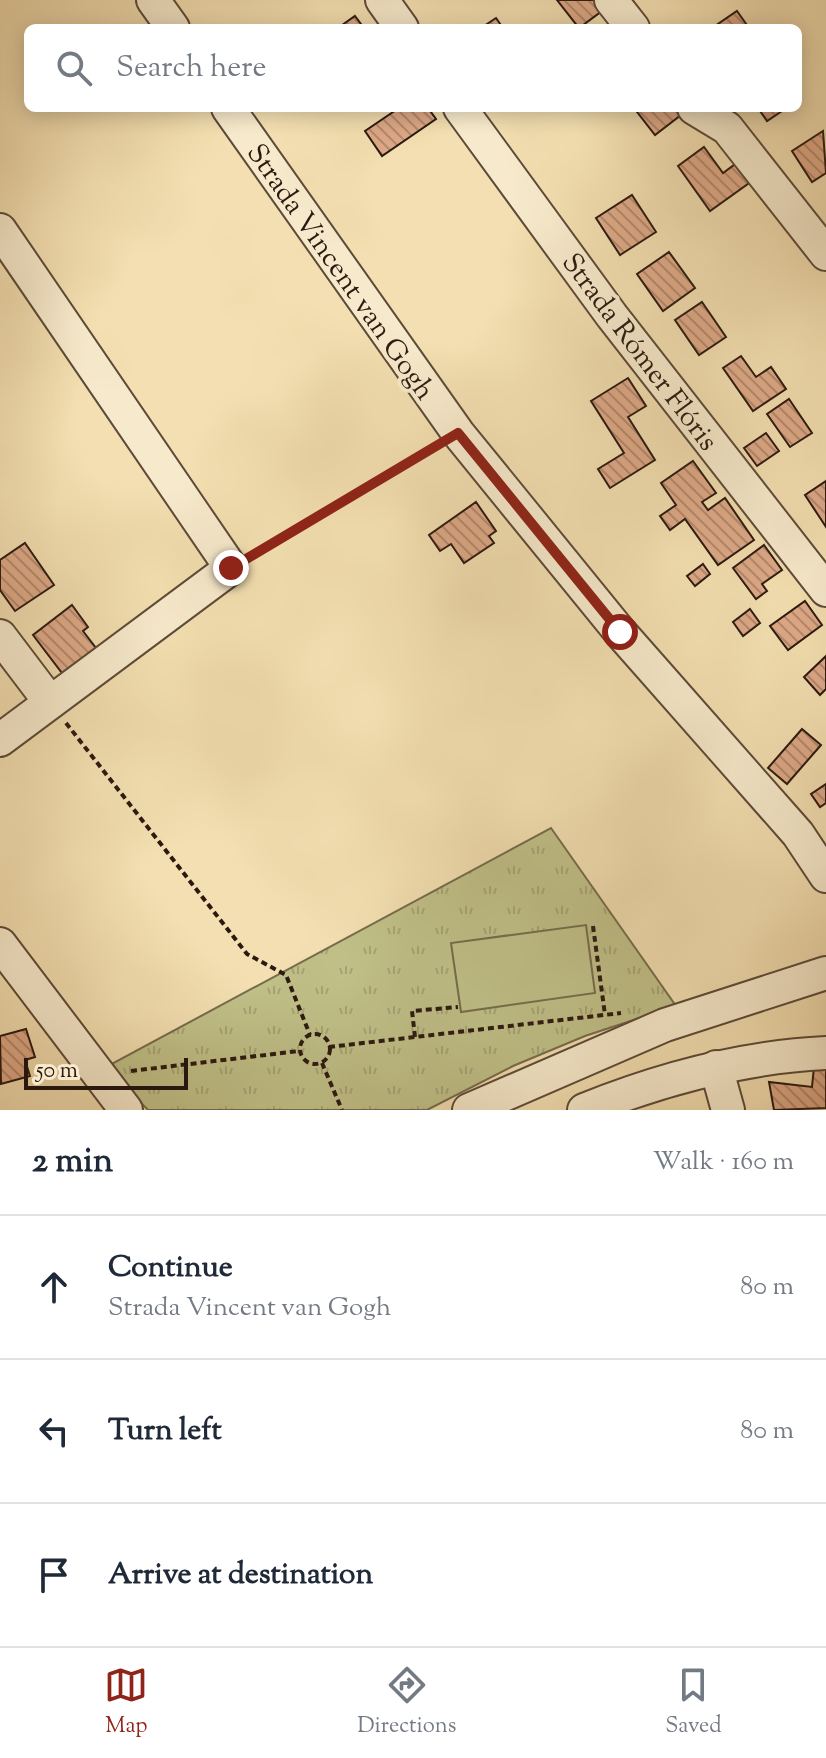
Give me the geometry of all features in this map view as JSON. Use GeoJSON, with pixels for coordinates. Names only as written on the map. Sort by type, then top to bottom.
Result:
{"type":"FeatureCollection","features":[{"type":"Feature","properties":{"kind":"street"},"geometry":{"type":"LineString","coordinates":[[153,0],[170,24]]}},
{"type":"Feature","properties":{"kind":"street"},"geometry":{"type":"LineString","coordinates":[[382,0],[399,24]]}},
{"type":"Feature","properties":{"kind":"street"},"geometry":{"type":"LineString","coordinates":[[611,0],[630,24]]}},
{"type":"Feature","properties":{"kind":"street","name":"Strada Vincent van Gogh"},"geometry":{"type":"LineString","coordinates":[[231,112],[458,433],[620,632],[798,834],[826,876]]}},
{"type":"Feature","properties":{"kind":"street","name":"Strada Rómer Flóris"},"geometry":{"type":"LineString","coordinates":[[463,112],[612,316],[826,590]]}},
{"type":"Feature","properties":{"kind":"street"},"geometry":{"type":"LineString","coordinates":[[701,112],[727,128],[826,254]]}},
{"type":"Feature","properties":{"kind":"street"},"geometry":{"type":"LineString","coordinates":[[0,230],[231,568],[0,740]]}},
{"type":"Feature","properties":{"kind":"street"},"geometry":{"type":"LineString","coordinates":[[0,636],[50,702]]}},
{"type":"Feature","properties":{"kind":"street"},"geometry":{"type":"LineString","coordinates":[[0,944],[126,1110]]}},
{"type":"Feature","properties":{"kind":"street"},"geometry":{"type":"LineString","coordinates":[[469,1110],[665,1025],[826,973]]}},
{"type":"Feature","properties":{"kind":"street"},"geometry":{"type":"LineString","coordinates":[[584,1110],[637,1089],[716,1067],[826,1053]]}},
{"type":"Feature","properties":{"kind":"street"},"geometry":{"type":"LineString","coordinates":[[716,1067],[728,1110]]}},
{"type":"Feature","properties":{"kind":"path"},"geometry":{"type":"LineString","coordinates":[[231,568],[458,433]]}},
{"type":"Feature","properties":{"kind":"path"},"geometry":{"type":"LineString","coordinates":[[50,702],[247,954],[286,975],[310,1035]]}},
{"type":"Feature","properties":{"kind":"path"},"geometry":{"type":"LineString","coordinates":[[593,926],[606,1015]]}},
{"type":"Feature","properties":{"kind":"path"},"geometry":{"type":"LineString","coordinates":[[415,1037],[412,1011],[458,1007]]}},
{"type":"Feature","properties":{"kind":"path"},"geometry":{"type":"LineString","coordinates":[[329,1047],[633,1012]]}},
{"type":"Feature","properties":{"kind":"path"},"geometry":{"type":"LineString","coordinates":[[310,1035],[326,1039],[328,1056],[322,1063],[312,1064],[303,1060],[299,1051],[302,1041],[310,1035]]}},
{"type":"Feature","properties":{"kind":"path"},"geometry":{"type":"LineString","coordinates":[[97,1075],[299,1051]]}},
{"type":"Feature","properties":{"kind":"path"},"geometry":{"type":"LineString","coordinates":[[322,1063],[342,1110]]}},
{"type":"Feature","properties":{"kind":"green space"},"geometry":{"type":"Polygon","coordinates":[[[551,828],[676,1006],[585,1036],[513,1066],[427,1110],[148,1110],[106,1067],[551,828]]]}},
{"type":"Feature","properties":{"kind":"green space"},"geometry":{"type":"Polygon","coordinates":[[[586,925],[595,993],[461,1012],[451,943],[586,925]]]}},
{"type":"Feature","properties":{"kind":"building"},"geometry":{"type":"Polygon","coordinates":[[[557,0],[600,0],[606,8],[584,24],[576,24],[557,0]]]}},
{"type":"Feature","properties":{"kind":"building"},"geometry":{"type":"Polygon","coordinates":[[[737,11],[746,24],[718,24],[737,11]]]}},
{"type":"Feature","properties":{"kind":"building"},"geometry":{"type":"Polygon","coordinates":[[[355,16],[361,24],[344,24],[355,16]]]}},
{"type":"Feature","properties":{"kind":"building"},"geometry":{"type":"Polygon","coordinates":[[[393,112],[431,112],[436,119],[382,156],[365,131],[393,112]]]}},
{"type":"Feature","properties":{"kind":"building"},"geometry":{"type":"Polygon","coordinates":[[[637,112],[679,112],[681,115],[655,135],[637,112]]]}},
{"type":"Feature","properties":{"kind":"building"},"geometry":{"type":"Polygon","coordinates":[[[761,112],[780,112],[767,121],[761,112]]]}},
{"type":"Feature","properties":{"kind":"building"},"geometry":{"type":"Polygon","coordinates":[[[823,131],[826,173],[812,182],[792,151],[823,131]]]}},
{"type":"Feature","properties":{"kind":"building"},"geometry":{"type":"Polygon","coordinates":[[[704,147],[723,173],[738,162],[752,181],[710,211],[678,166],[704,147]]]}},
{"type":"Feature","properties":{"kind":"building"},"geometry":{"type":"Polygon","coordinates":[[[632,195],[656,232],[620,255],[596,218],[632,195]]]}},
{"type":"Feature","properties":{"kind":"building"},"geometry":{"type":"Polygon","coordinates":[[[669,252],[695,288],[663,311],[637,274],[669,252]]]}},
{"type":"Feature","properties":{"kind":"building"},"geometry":{"type":"Polygon","coordinates":[[[702,302],[726,337],[699,355],[675,320],[702,302]]]}},
{"type":"Feature","properties":{"kind":"building"},"geometry":{"type":"Polygon","coordinates":[[[741,356],[756,377],[771,367],[786,389],[753,411],[723,368],[741,356]]]}},
{"type":"Feature","properties":{"kind":"building"},"geometry":{"type":"Polygon","coordinates":[[[628,378],[646,406],[628,417],[655,460],[610,488],[598,469],[624,453],[591,401],[628,378]]]}},
{"type":"Feature","properties":{"kind":"building"},"geometry":{"type":"Polygon","coordinates":[[[789,399],[812,433],[790,447],[767,414],[789,399]]]}},
{"type":"Feature","properties":{"kind":"building"},"geometry":{"type":"Polygon","coordinates":[[[766,433],[779,451],[757,466],[744,448],[766,433]]]}},
{"type":"Feature","properties":{"kind":"building"},"geometry":{"type":"Polygon","coordinates":[[[693,461],[716,493],[702,502],[708,510],[725,498],[754,540],[718,565],[685,519],[670,530],[660,516],[676,505],[661,483],[693,461]]]}},
{"type":"Feature","properties":{"kind":"building"},"geometry":{"type":"Polygon","coordinates":[[[826,481],[826,527],[805,495],[826,481]]]}},
{"type":"Feature","properties":{"kind":"building"},"geometry":{"type":"Polygon","coordinates":[[[476,502],[496,531],[489,536],[494,543],[464,563],[451,544],[440,551],[429,535],[476,502]]]}},
{"type":"Feature","properties":{"kind":"building"},"geometry":{"type":"Polygon","coordinates":[[[25,543],[54,585],[15,611],[0,590],[0,560],[25,543]]]}},
{"type":"Feature","properties":{"kind":"building"},"geometry":{"type":"Polygon","coordinates":[[[764,545],[782,570],[762,584],[767,591],[756,599],[733,568],[764,545]]]}},
{"type":"Feature","properties":{"kind":"building"},"geometry":{"type":"Polygon","coordinates":[[[703,564],[710,574],[695,586],[687,576],[703,564]]]}},
{"type":"Feature","properties":{"kind":"building"},"geometry":{"type":"Polygon","coordinates":[[[805,601],[822,625],[788,650],[770,626],[805,601]]]}},
{"type":"Feature","properties":{"kind":"building"},"geometry":{"type":"Polygon","coordinates":[[[72,605],[88,627],[83,631],[96,648],[62,673],[33,635],[72,605]]]}},
{"type":"Feature","properties":{"kind":"building"},"geometry":{"type":"Polygon","coordinates":[[[750,609],[760,623],[743,636],[733,622],[750,609]]]}},
{"type":"Feature","properties":{"kind":"building"},"geometry":{"type":"Polygon","coordinates":[[[826,656],[826,689],[820,695],[804,677],[826,656]]]}},
{"type":"Feature","properties":{"kind":"building"},"geometry":{"type":"Polygon","coordinates":[[[802,729],[821,745],[787,784],[768,768],[802,729]]]}},
{"type":"Feature","properties":{"kind":"building"},"geometry":{"type":"Polygon","coordinates":[[[826,784],[826,803],[820,807],[811,794],[826,784]]]}},
{"type":"Feature","properties":{"kind":"building"},"geometry":{"type":"Polygon","coordinates":[[[26,1029],[35,1057],[25,1060],[30,1076],[1,1084],[0,1036],[26,1029]]]}},
{"type":"Feature","properties":{"kind":"building"},"geometry":{"type":"Polygon","coordinates":[[[814,1067],[826,1068],[826,1108],[774,1110],[769,1082],[812,1087],[814,1067]]]}},
{"type":"Feature","properties":{"kind":"route"},"geometry":{"type":"LineString","coordinates":[[231,568],[458,433],[620,632]]}}]}
